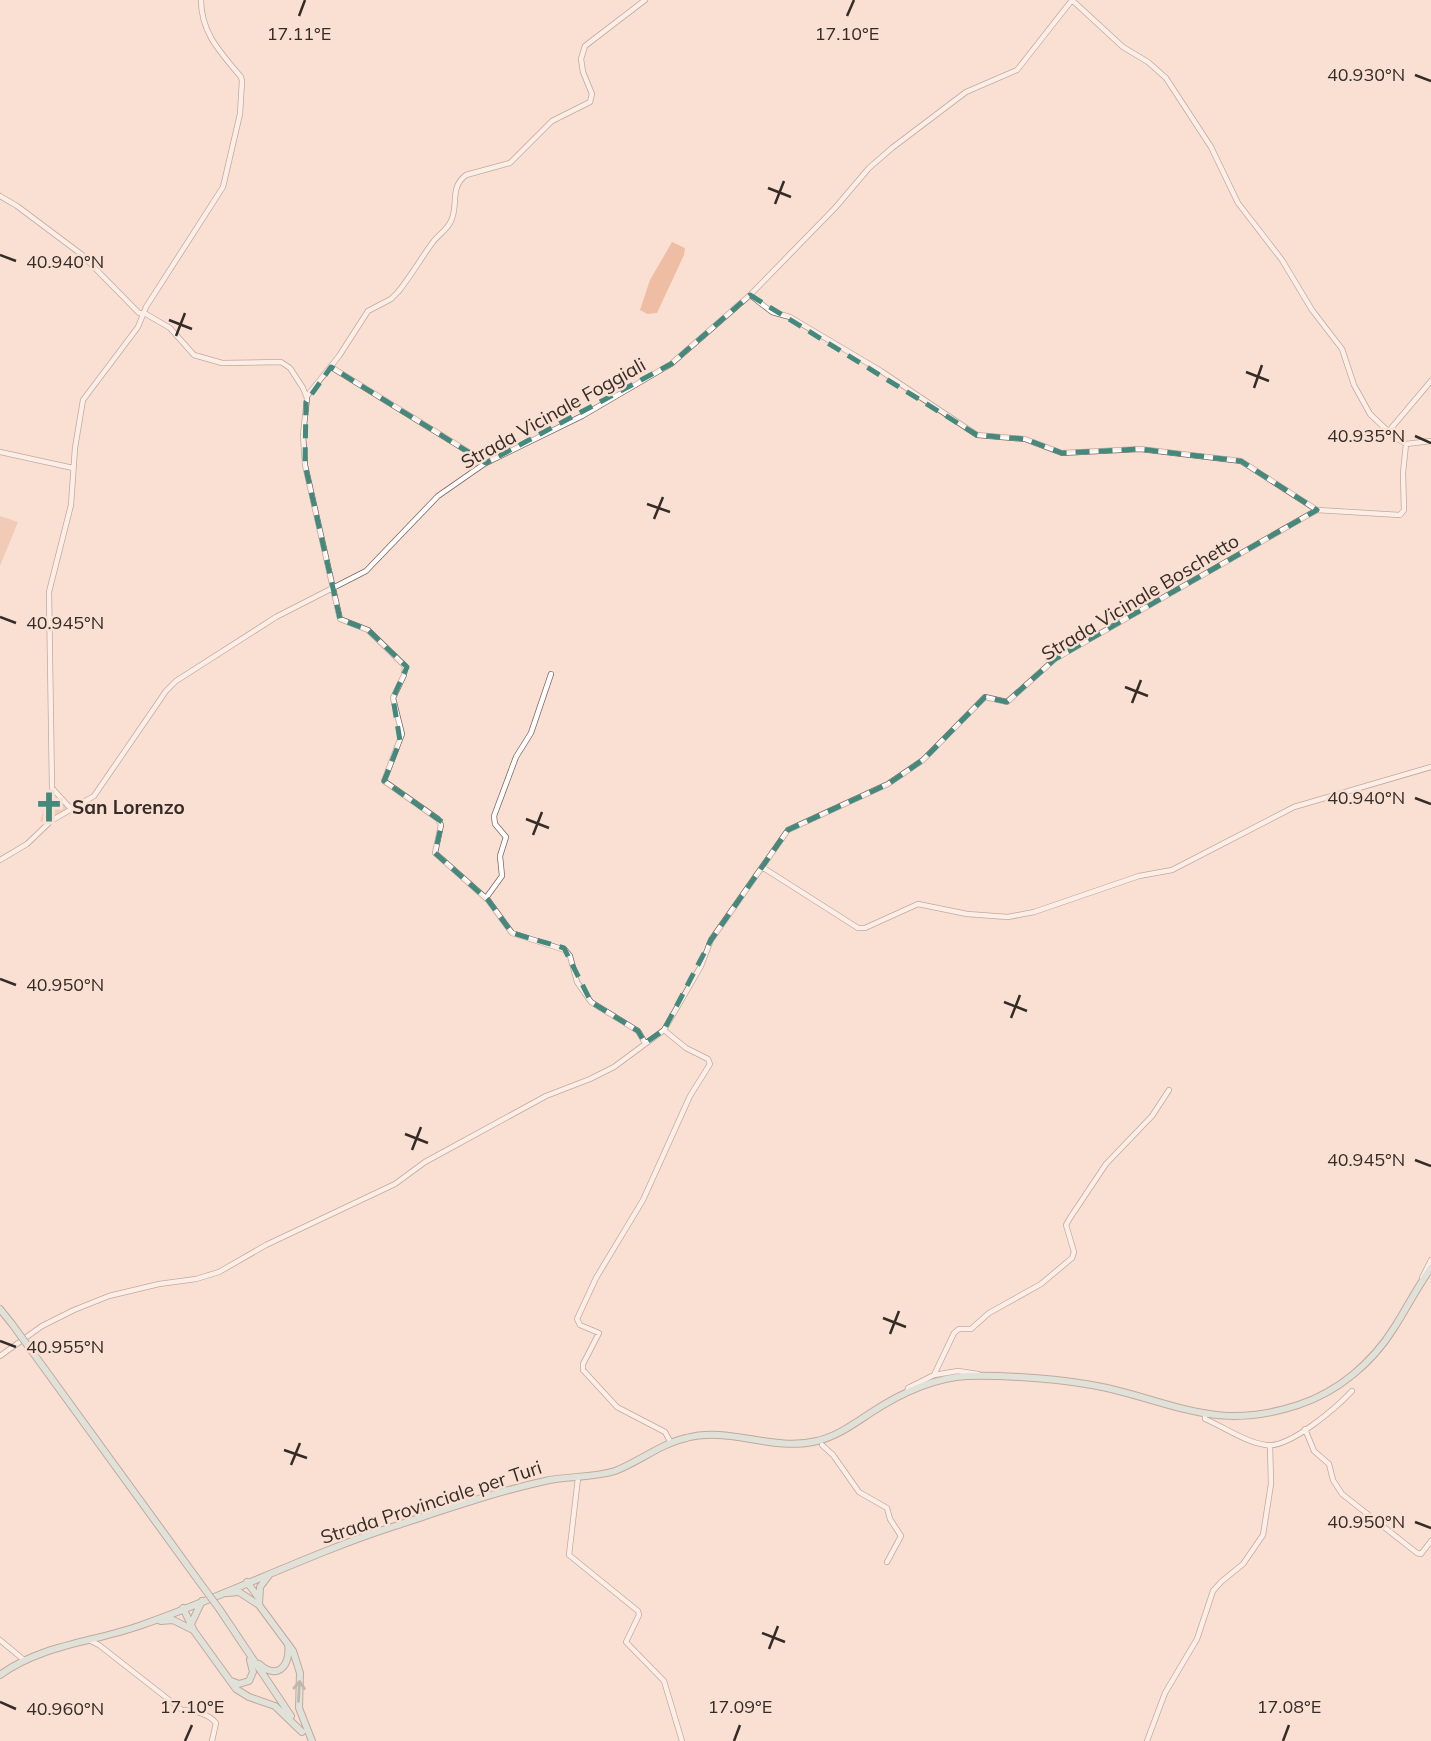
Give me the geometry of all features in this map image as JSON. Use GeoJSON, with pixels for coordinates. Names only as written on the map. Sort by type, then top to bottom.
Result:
{"type":"FeatureCollection","features":[{"type":"Feature","properties":{"kind":"main road","name":"Strada Provinciale per Turi"},"geometry":{"type":"LineString","coordinates":[[0,1675],[24,1660],[141,1626],[274,1571],[431,1515],[543,1481],[594,1476],[623,1467],[687,1437],[729,1434],[776,1444],[811,1442],[844,1430],[906,1392],[943,1380],[981,1376],[1091,1385],[1205,1415],[1250,1416],[1278,1411],[1308,1401],[1339,1385],[1361,1368],[1382,1345],[1431,1268]]}},
{"type":"Feature","properties":{"kind":"main road"},"geometry":{"type":"LineString","coordinates":[[0,1309],[198,1580],[309,1741]]}},
{"type":"Feature","properties":{"kind":"main road"},"geometry":{"type":"LineString","coordinates":[[256,1600],[263,1581],[274,1571]]}},
{"type":"Feature","properties":{"kind":"main road"},"geometry":{"type":"LineString","coordinates":[[247,1582],[256,1600],[298,1660],[299,1708],[309,1741]]}},
{"type":"Feature","properties":{"kind":"main road"},"geometry":{"type":"LineString","coordinates":[[190,1627],[198,1605],[206,1599],[234,1591],[256,1600]]}},
{"type":"Feature","properties":{"kind":"main road"},"geometry":{"type":"LineString","coordinates":[[183,1608],[190,1627],[241,1693],[275,1706],[302,1732]]}},
{"type":"Feature","properties":{"kind":"main road"},"geometry":{"type":"LineString","coordinates":[[141,1626],[173,1620],[190,1627]]}},
{"type":"Feature","properties":{"kind":"main road"},"geometry":{"type":"LineString","coordinates":[[240,1640],[262,1667],[275,1671],[283,1668],[288,1661],[288,1643]]}},
{"type":"Feature","properties":{"kind":"main road"},"geometry":{"type":"LineString","coordinates":[[227,1677],[239,1684],[249,1681],[253,1672],[251,1661],[240,1640]]}},
{"type":"Feature","properties":{"kind":"street"},"geometry":{"type":"LineString","coordinates":[[72,810],[52,788],[49,592],[71,505],[83,400],[134,333],[143,314],[221,191],[239,122],[241,77],[209,38],[203,22],[201,0]]}},
{"type":"Feature","properties":{"kind":"street"},"geometry":{"type":"LineString","coordinates":[[307,397],[331,367],[368,311],[391,299],[398,292],[434,240],[450,224],[454,213],[456,188],[462,178],[510,163],[552,121],[590,102],[592,94],[581,59],[585,46],[645,0]]}},
{"type":"Feature","properties":{"kind":"street"},"geometry":{"type":"LineString","coordinates":[[1072,0],[1123,47],[1148,62],[1167,78],[1211,147],[1238,203],[1282,260],[1312,310],[1342,349],[1354,385],[1370,414],[1388,432],[1406,444],[1431,441]]}},
{"type":"Feature","properties":{"kind":"street","name":"Strada Vicinale Foggiali"},"geometry":{"type":"LineString","coordinates":[[0,860],[27,844],[51,821],[94,796],[166,691],[176,681],[276,617],[366,572],[438,495],[484,464],[603,405],[671,364],[750,295],[835,208],[869,168],[892,148],[966,92],[1017,70],[1072,0]]}},
{"type":"Feature","properties":{"kind":"street"},"geometry":{"type":"LineString","coordinates":[[0,197],[18,206],[81,254],[134,308],[170,328],[190,352],[210,362],[285,364],[307,397],[303,435],[305,464],[332,590],[342,622],[368,630],[405,666],[393,698],[402,734],[384,781],[438,820],[441,825],[435,853],[486,898],[512,933],[565,950],[577,982],[592,1002],[638,1031],[645,1043]]}},
{"type":"Feature","properties":{"kind":"street"},"geometry":{"type":"LineString","coordinates":[[750,295],[772,312],[790,317],[881,371],[977,435],[1025,439],[1062,453],[1140,449],[1241,461],[1317,510],[1400,514],[1404,510],[1403,473],[1406,444]]}},
{"type":"Feature","properties":{"kind":"street"},"geometry":{"type":"LineString","coordinates":[[331,367],[484,464]]}},
{"type":"Feature","properties":{"kind":"street"},"geometry":{"type":"LineString","coordinates":[[1388,432],[1431,381]]}},
{"type":"Feature","properties":{"kind":"street"},"geometry":{"type":"LineString","coordinates":[[0,452],[74,468]]}},
{"type":"Feature","properties":{"kind":"street","name":"Strada Vicinale Boschetto"},"geometry":{"type":"LineString","coordinates":[[0,1356],[42,1326],[109,1296],[219,1272],[267,1245],[395,1184],[425,1162],[546,1096],[604,1073],[664,1030],[701,966],[711,940],[788,830],[888,784],[923,760],[985,697],[1007,702],[1055,659],[1317,510]]}},
{"type":"Feature","properties":{"kind":"street"},"geometry":{"type":"LineString","coordinates":[[486,898],[503,874],[500,856],[506,836],[495,824],[494,816],[516,757],[531,733],[551,674]]}},
{"type":"Feature","properties":{"kind":"street"},"geometry":{"type":"LineString","coordinates":[[762,867],[858,928],[865,928],[918,904],[967,914],[1018,916],[1139,876],[1172,870],[1294,807],[1431,767]]}},
{"type":"Feature","properties":{"kind":"street"},"geometry":{"type":"LineString","coordinates":[[664,1030],[686,1048],[708,1059],[710,1064],[690,1096],[643,1200],[601,1269],[577,1319],[580,1325],[599,1333],[583,1364],[583,1370],[617,1407],[665,1432],[671,1443]]}},
{"type":"Feature","properties":{"kind":"street"},"geometry":{"type":"LineString","coordinates":[[934,1375],[946,1346],[957,1330],[971,1328],[989,1313],[1041,1284],[1072,1258],[1066,1225],[1070,1218],[1106,1164],[1152,1116],[1169,1090]]}},
{"type":"Feature","properties":{"kind":"street"},"geometry":{"type":"LineString","coordinates":[[1422,1280],[1431,1260]]}},
{"type":"Feature","properties":{"kind":"street"},"geometry":{"type":"LineString","coordinates":[[906,1392],[934,1375],[958,1371],[981,1376]]}},
{"type":"Feature","properties":{"kind":"street"},"geometry":{"type":"LineString","coordinates":[[1205,1415],[1205,1419],[1254,1441],[1270,1445],[1284,1441],[1305,1429],[1337,1407],[1352,1391]]}},
{"type":"Feature","properties":{"kind":"street"},"geometry":{"type":"LineString","coordinates":[[1305,1429],[1314,1451],[1329,1464],[1333,1480],[1342,1494],[1417,1553],[1421,1554],[1431,1541]]}},
{"type":"Feature","properties":{"kind":"street"},"geometry":{"type":"LineString","coordinates":[[822,1445],[833,1455],[859,1492],[887,1508],[890,1519],[901,1536],[887,1562]]}},
{"type":"Feature","properties":{"kind":"street"},"geometry":{"type":"LineString","coordinates":[[1147,1741],[1170,1682],[1197,1639],[1213,1591],[1243,1564],[1263,1535],[1271,1484],[1270,1445]]}},
{"type":"Feature","properties":{"kind":"street"},"geometry":{"type":"LineString","coordinates":[[578,1478],[569,1555],[638,1611],[639,1615],[626,1642],[664,1681],[682,1741]]}},
{"type":"Feature","properties":{"kind":"street"},"geometry":{"type":"LineString","coordinates":[[0,1640],[24,1660]]}},
{"type":"Feature","properties":{"kind":"street"},"geometry":{"type":"LineString","coordinates":[[91,1641],[99,1644],[182,1710],[211,1717],[216,1723],[212,1741]]}},
{"type":"Feature","properties":{"kind":"highlighted area"},"geometry":{"type":"Polygon","coordinates":[[[750,295],[977,435],[1025,439],[1062,453],[1140,449],[1241,461],[1317,510],[1055,659],[1007,702],[985,697],[923,760],[888,784],[788,830],[711,940],[664,1030],[645,1043],[638,1031],[591,1002],[564,948],[512,933],[488,900],[435,853],[442,822],[384,781],[400,741],[393,698],[407,667],[368,630],[340,619],[305,465],[306,402],[331,367],[486,463],[671,364],[750,295]]]}},
{"type":"Feature","properties":{"kind":"shaded area"},"geometry":{"type":"Polygon","coordinates":[[[672,242],[685,248],[684,255],[657,313],[647,314],[640,310],[650,280],[672,242]]]}},
{"type":"Feature","properties":{"kind":"shaded area"},"geometry":{"type":"Polygon","coordinates":[[[0,516],[18,522],[0,566],[0,516]]]}},
{"type":"Feature","properties":{"kind":"shaded area"},"geometry":{"type":"Polygon","coordinates":[[[49,792],[66,805],[67,809],[46,823],[40,821],[49,792]]]}},
{"type":"Feature","properties":{"kind":"place","name":"San Lorenzo"},"geometry":{"type":"Point","coordinates":[49,807]}}]}
